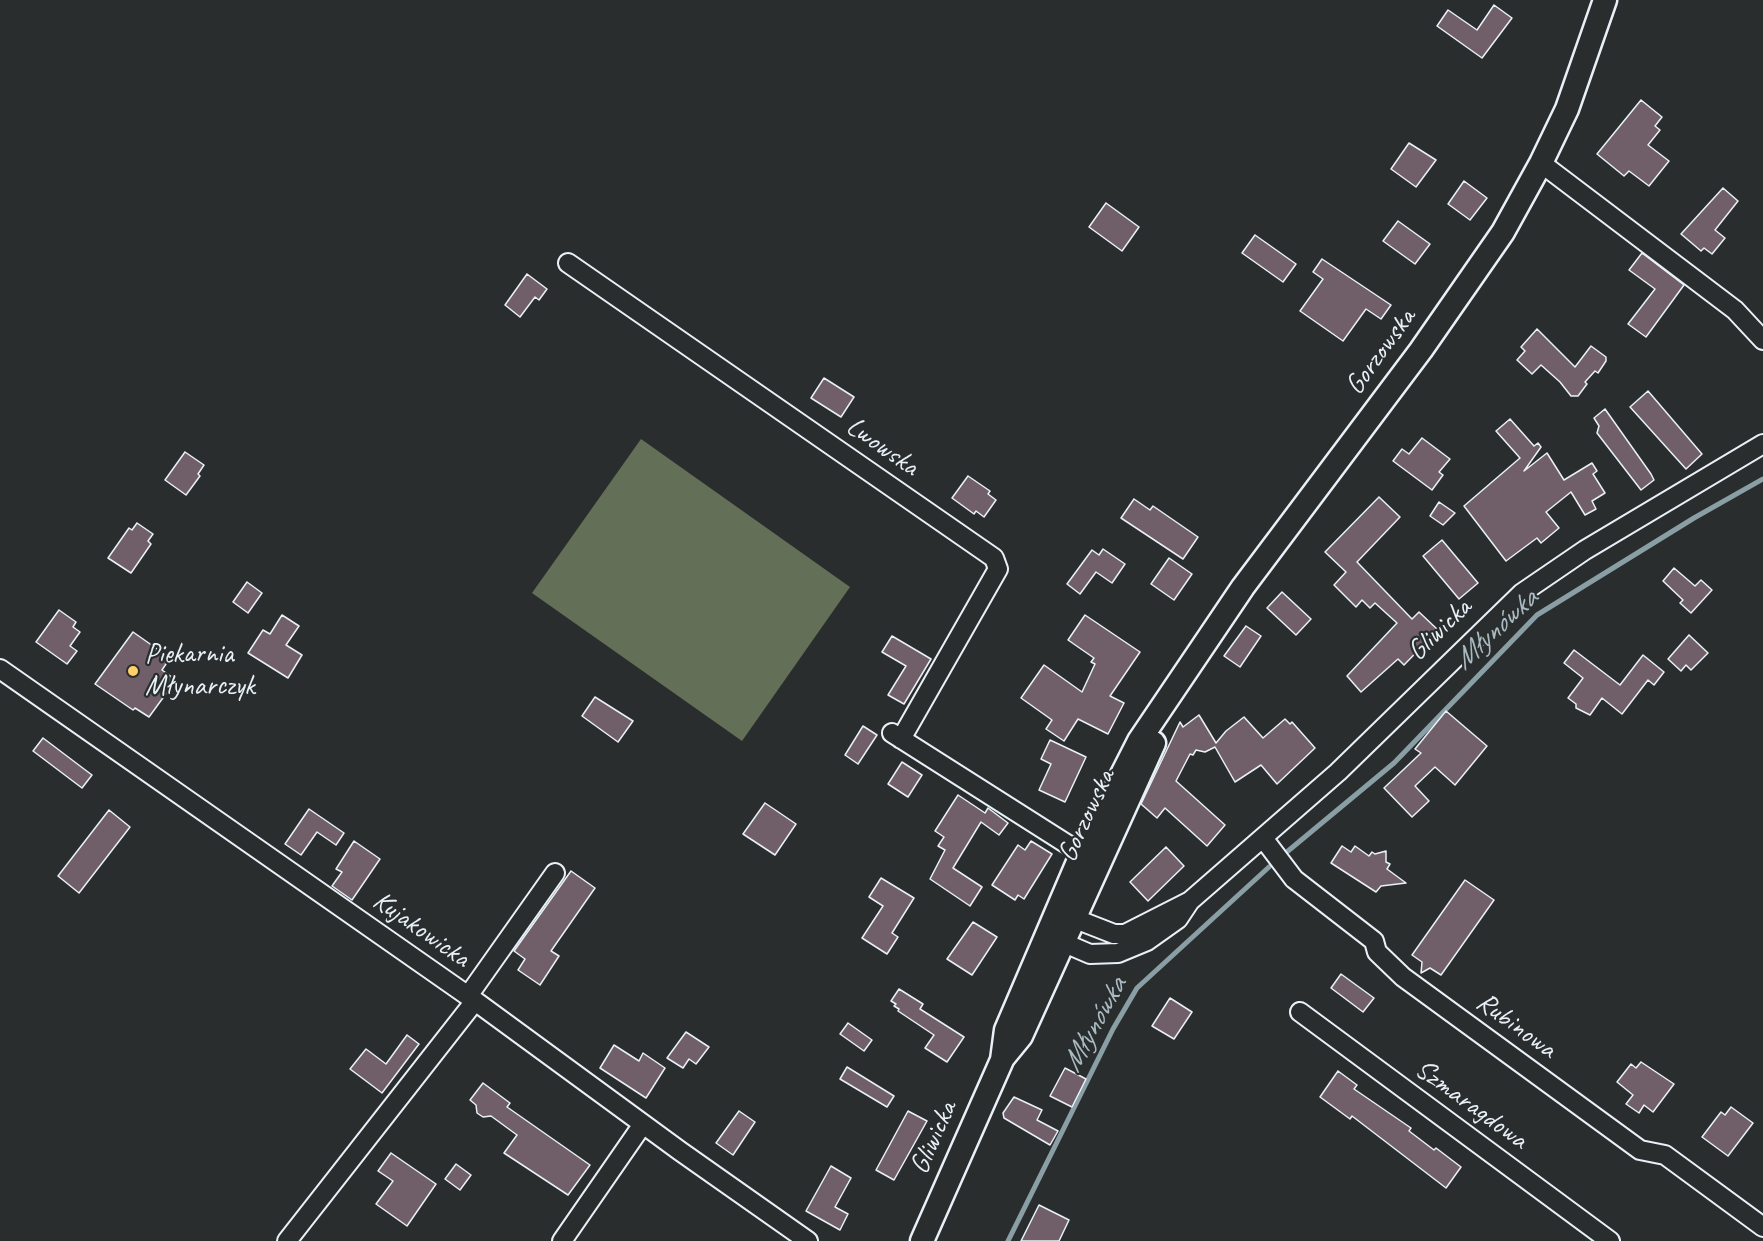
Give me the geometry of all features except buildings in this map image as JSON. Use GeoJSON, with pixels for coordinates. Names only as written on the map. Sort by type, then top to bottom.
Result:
{"type":"FeatureCollection","features":[{"type":"Feature","properties":{"kind":"main road","name":"Gorzowska"},"geometry":{"type":"LineString","coordinates":[[1062,928],[1139,741],[1160,714],[1205,640],[1242,587],[1421,350],[1503,232],[1541,163],[1575,89],[1605,0]]}},
{"type":"Feature","properties":{"kind":"main road","name":"Gliwicka"},"geometry":{"type":"LineString","coordinates":[[922,1241],[1002,1060],[1021,1036],[1062,928]]}},
{"type":"Feature","properties":{"kind":"street"},"geometry":{"type":"LineString","coordinates":[[1541,163],[1735,310],[1763,340]]}},
{"type":"Feature","properties":{"kind":"street","name":"Lwowska"},"geometry":{"type":"LineString","coordinates":[[568,263],[994,558],[998,569],[896,735],[1089,859]]}},
{"type":"Feature","properties":{"kind":"street","name":"Gliwicka"},"geometry":{"type":"LineString","coordinates":[[1062,928],[1125,934],[1190,901],[1338,772],[1468,642],[1529,588],[1585,550],[1763,444]]}},
{"type":"Feature","properties":{"kind":"street","name":"Kujakowicka"},"geometry":{"type":"LineString","coordinates":[[0,669],[472,998],[643,1124],[808,1241]]}},
{"type":"Feature","properties":{"kind":"street","name":"Rubinowa"},"geometry":{"type":"LineString","coordinates":[[1263,838],[1294,879],[1374,941],[1377,952],[1403,977],[1640,1150],[1665,1155],[1763,1227]]}},
{"type":"Feature","properties":{"kind":"street"},"geometry":{"type":"LineString","coordinates":[[287,1241],[472,998],[555,873]]}},
{"type":"Feature","properties":{"kind":"street","name":"Gliwicka"},"geometry":{"type":"LineString","coordinates":[[1062,928],[1090,954],[1131,950],[1178,919],[1190,901]]}},
{"type":"Feature","properties":{"kind":"street","name":"Szmaragdowa"},"geometry":{"type":"LineString","coordinates":[[1300,1012],[1610,1241]]}},
{"type":"Feature","properties":{"kind":"street"},"geometry":{"type":"LineString","coordinates":[[562,1241],[643,1124]]}},
{"type":"Feature","properties":{"kind":"green space"},"geometry":{"type":"Polygon","coordinates":[[[641,439],[850,587],[742,741],[532,593],[641,439]]]}},
{"type":"Feature","properties":{"kind":"waterway","name":"Młynówka"},"geometry":{"type":"LineString","coordinates":[[1288,851],[1394,763],[1537,615],[1694,518],[1763,479]]}},
{"type":"Feature","properties":{"kind":"waterway","name":"Młynówka"},"geometry":{"type":"LineString","coordinates":[[1008,1241],[1113,1029],[1137,988],[1269,867]]}},
{"type":"Feature","properties":{"kind":"place","name":"Piekarnia Młynarczyk"},"geometry":{"type":"Point","coordinates":[133,671]}}]}
